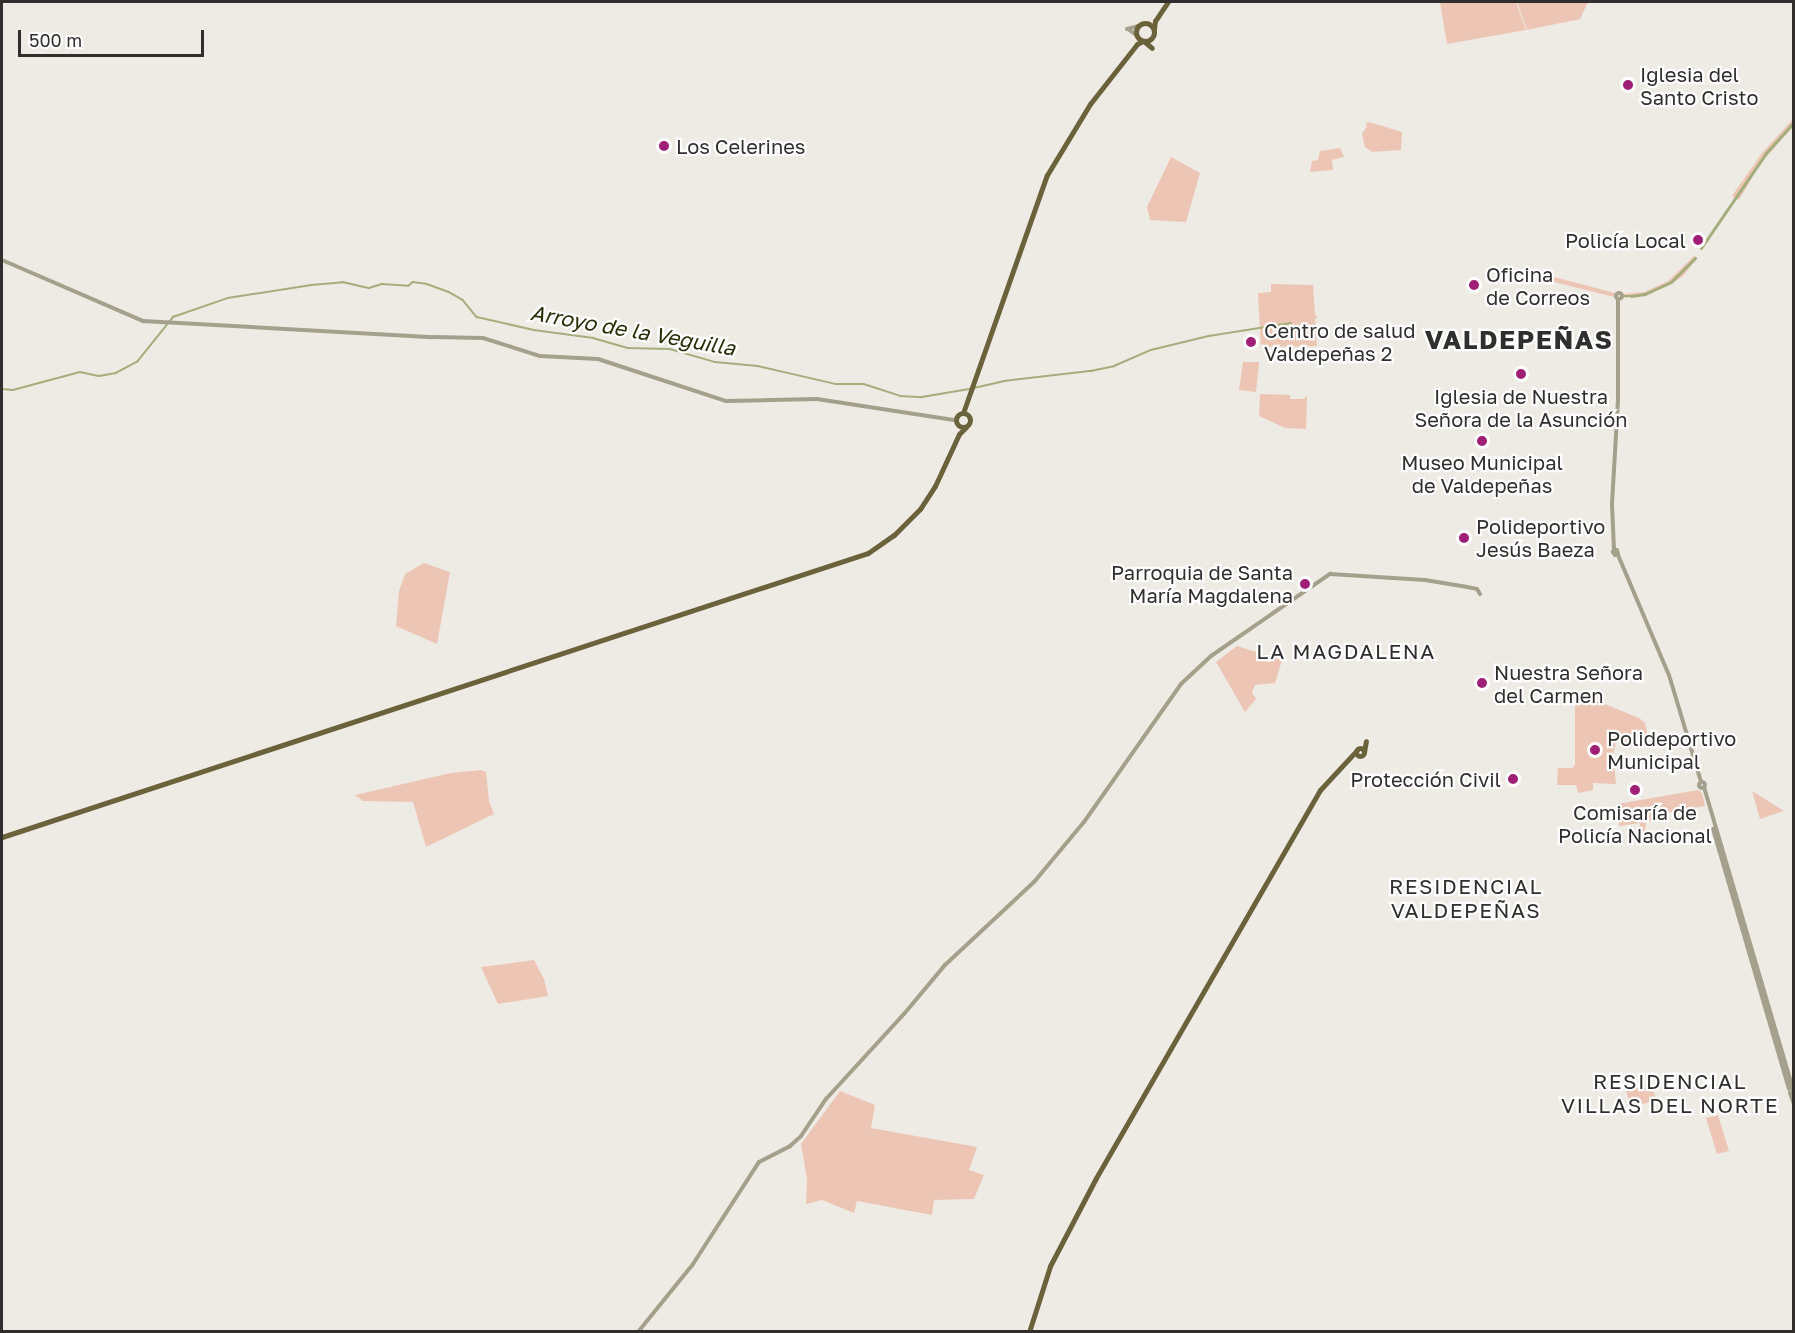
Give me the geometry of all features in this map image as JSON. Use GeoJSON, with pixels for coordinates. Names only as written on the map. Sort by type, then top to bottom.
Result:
{"type":"FeatureCollection","features":[{"type":"Feature","properties":{"kind":"main road"},"geometry":{"type":"LineString","coordinates":[[1124,59],[1138,26],[1147,23],[1167,2]]}},
{"type":"Feature","properties":{"kind":"main road"},"geometry":{"type":"LineString","coordinates":[[2,837],[868,553],[894,535],[920,509],[935,486],[955,441],[970,421],[966,414],[968,402],[1047,175],[1084,112],[1137,44],[1146,41],[1154,30],[1155,21],[1167,2]]}},
{"type":"Feature","properties":{"kind":"main road"},"geometry":{"type":"LineString","coordinates":[[1147,23],[1154,30]]}},
{"type":"Feature","properties":{"kind":"main road"},"geometry":{"type":"LineString","coordinates":[[1136,35],[1146,41]]}},
{"type":"Feature","properties":{"kind":"main road"},"geometry":{"type":"LineString","coordinates":[[955,441],[957,416],[966,414]]}},
{"type":"Feature","properties":{"kind":"main road"},"geometry":{"type":"LineString","coordinates":[[956,423],[966,427]]}},
{"type":"Feature","properties":{"kind":"main road"},"geometry":{"type":"LineString","coordinates":[[1029,1332],[1046,1276],[1060,1242],[1320,790],[1350,756],[1359,752],[1366,741]]}},
{"type":"Feature","properties":{"kind":"street"},"geometry":{"type":"LineString","coordinates":[[2,260],[143,321],[483,338],[540,356],[598,360],[726,401],[817,399],[956,423]]}},
{"type":"Feature","properties":{"kind":"street"},"geometry":{"type":"LineString","coordinates":[[1618,299],[1611,531],[1616,552],[1669,675],[1701,782],[1705,783],[1702,787],[1794,1104]]}},
{"type":"Feature","properties":{"kind":"street"},"geometry":{"type":"LineString","coordinates":[[638,1332],[693,1264],[759,1162],[790,1146],[801,1136],[826,1099],[904,1014],[945,965],[1034,882],[1084,822],[1151,724],[1182,684],[1229,642],[1330,574],[1430,581],[1477,589],[1480,594]]}},
{"type":"Feature","properties":{"kind":"shaded area"},"geometry":{"type":"Polygon","coordinates":[[[1440,2],[1516,2],[1526,30],[1447,44],[1440,2]]]}},
{"type":"Feature","properties":{"kind":"shaded area"},"geometry":{"type":"Polygon","coordinates":[[[1517,2],[1588,2],[1580,19],[1527,30],[1517,2]]]}},
{"type":"Feature","properties":{"kind":"shaded area"},"geometry":{"type":"Polygon","coordinates":[[[1793,119],[1793,127],[1760,164],[1739,200],[1732,196],[1762,153],[1793,119]]]}},
{"type":"Feature","properties":{"kind":"shaded area"},"geometry":{"type":"Polygon","coordinates":[[[1366,123],[1402,132],[1401,150],[1372,152],[1365,147],[1362,134],[1367,126],[1366,123]]]}},
{"type":"Feature","properties":{"kind":"shaded area"},"geometry":{"type":"Polygon","coordinates":[[[1340,148],[1344,157],[1332,160],[1333,170],[1310,172],[1312,161],[1318,160],[1320,151],[1340,148]]]}},
{"type":"Feature","properties":{"kind":"shaded area"},"geometry":{"type":"Polygon","coordinates":[[[1171,157],[1200,173],[1186,222],[1150,220],[1147,207],[1171,157]]]}},
{"type":"Feature","properties":{"kind":"shaded area"},"geometry":{"type":"Polygon","coordinates":[[[1694,256],[1697,258],[1683,276],[1670,285],[1644,296],[1622,298],[1622,294],[1644,292],[1668,281],[1694,256]]]}},
{"type":"Feature","properties":{"kind":"shaded area"},"geometry":{"type":"Polygon","coordinates":[[[1539,273],[1615,293],[1614,297],[1538,278],[1539,273]]]}},
{"type":"Feature","properties":{"kind":"shaded area"},"geometry":{"type":"Polygon","coordinates":[[[1271,284],[1313,285],[1315,315],[1318,317],[1315,319],[1317,346],[1261,347],[1258,293],[1271,292],[1271,284]]]}},
{"type":"Feature","properties":{"kind":"shaded area"},"geometry":{"type":"Polygon","coordinates":[[[1243,362],[1259,362],[1256,392],[1239,390],[1243,362]]]}},
{"type":"Feature","properties":{"kind":"shaded area"},"geometry":{"type":"Polygon","coordinates":[[[1260,394],[1290,395],[1290,399],[1304,399],[1307,396],[1306,429],[1285,428],[1259,416],[1260,394]]]}},
{"type":"Feature","properties":{"kind":"shaded area"},"geometry":{"type":"Polygon","coordinates":[[[424,563],[450,572],[437,644],[396,626],[399,591],[405,574],[424,563]]]}},
{"type":"Feature","properties":{"kind":"shaded area"},"geometry":{"type":"Polygon","coordinates":[[[1237,646],[1282,660],[1275,683],[1255,685],[1252,692],[1256,699],[1245,712],[1216,662],[1237,646]]]}},
{"type":"Feature","properties":{"kind":"shaded area","name":"Polideportivo Municipal"},"geometry":{"type":"Polygon","coordinates":[[[1600,702],[1639,718],[1645,723],[1648,737],[1616,743],[1613,754],[1616,784],[1593,783],[1593,790],[1578,793],[1576,785],[1557,785],[1558,768],[1572,768],[1575,765],[1575,705],[1600,702]]]}},
{"type":"Feature","properties":{"kind":"shaded area"},"geometry":{"type":"Polygon","coordinates":[[[481,770],[486,772],[489,801],[494,814],[426,847],[413,802],[363,801],[355,795],[451,773],[481,770]]]}},
{"type":"Feature","properties":{"kind":"shaded area"},"geometry":{"type":"Polygon","coordinates":[[[1698,790],[1702,793],[1705,806],[1665,813],[1663,820],[1646,822],[1644,839],[1640,840],[1640,823],[1619,826],[1617,804],[1698,790]]]}},
{"type":"Feature","properties":{"kind":"shaded area"},"geometry":{"type":"Polygon","coordinates":[[[1752,791],[1784,811],[1760,819],[1752,791]]]}},
{"type":"Feature","properties":{"kind":"shaded area"},"geometry":{"type":"Polygon","coordinates":[[[534,960],[544,979],[548,996],[498,1004],[481,967],[534,960]]]}},
{"type":"Feature","properties":{"kind":"shaded area"},"geometry":{"type":"Polygon","coordinates":[[[1636,1084],[1638,1089],[1652,1085],[1656,1100],[1631,1108],[1625,1087],[1636,1084]]]}},
{"type":"Feature","properties":{"kind":"shaded area"},"geometry":{"type":"Polygon","coordinates":[[[840,1091],[875,1105],[871,1128],[977,1147],[969,1170],[984,1175],[974,1199],[934,1200],[932,1215],[857,1201],[854,1213],[822,1200],[806,1204],[807,1179],[801,1144],[840,1091]]]}},
{"type":"Feature","properties":{"kind":"shaded area"},"geometry":{"type":"Polygon","coordinates":[[[1718,1115],[1729,1151],[1717,1154],[1706,1118],[1718,1115]]]}},
{"type":"Feature","properties":{"kind":"waterway","name":"Arroyo de la Veguilla"},"geometry":{"type":"LineString","coordinates":[[1701,248],[1766,153],[1794,122]]}},
{"type":"Feature","properties":{"kind":"waterway","name":"Arroyo de la Veguilla"},"geometry":{"type":"LineString","coordinates":[[1631,296],[1645,294],[1671,282],[1695,258]]}},
{"type":"Feature","properties":{"kind":"waterway","name":"Arroyo de la Veguilla"},"geometry":{"type":"LineString","coordinates":[[2,389],[13,390],[80,372],[99,376],[116,373],[137,362],[173,317],[228,298],[343,282],[369,288],[382,284],[408,286],[413,282],[427,284],[463,300],[477,317],[534,330],[593,338],[627,348],[670,349],[715,362],[758,366],[836,384],[864,384],[900,396],[922,397],[970,389]]}},
{"type":"Feature","properties":{"kind":"waterway","name":"Arroyo de la Veguilla"},"geometry":{"type":"LineString","coordinates":[[1623,296],[1631,296]]}},
{"type":"Feature","properties":{"kind":"waterway","name":"Arroyo de la Veguilla"},"geometry":{"type":"LineString","coordinates":[[974,388],[1004,381],[1091,371],[1114,366],[1151,350],[1209,336],[1291,323]]}},
{"type":"Feature","properties":{"kind":"place","name":"Iglesia del Santo Cristo"},"geometry":{"type":"Point","coordinates":[1628,85]}},
{"type":"Feature","properties":{"kind":"place","name":"Los Celerines"},"geometry":{"type":"Point","coordinates":[664,146]}},
{"type":"Feature","properties":{"kind":"place","name":"Policía Local"},"geometry":{"type":"Point","coordinates":[1698,240]}},
{"type":"Feature","properties":{"kind":"place","name":"Oficina de Correos"},"geometry":{"type":"Point","coordinates":[1474,285]}},
{"type":"Feature","properties":{"kind":"place","name":"Centro de salud Valdepeñas 2"},"geometry":{"type":"Point","coordinates":[1251,342]}},
{"type":"Feature","properties":{"kind":"place","name":"Iglesia de Nuestra Señora de la Asunción"},"geometry":{"type":"Point","coordinates":[1521,374]}},
{"type":"Feature","properties":{"kind":"place","name":"Museo Municipal de Valdepeñas"},"geometry":{"type":"Point","coordinates":[1482,441]}},
{"type":"Feature","properties":{"kind":"place","name":"Polideportivo Jesús Baeza"},"geometry":{"type":"Point","coordinates":[1464,538]}},
{"type":"Feature","properties":{"kind":"place","name":"Parroquia de Santa María Magdalena"},"geometry":{"type":"Point","coordinates":[1305,584]}},
{"type":"Feature","properties":{"kind":"place","name":"Nuestra Señora del Carmen"},"geometry":{"type":"Point","coordinates":[1482,683]}},
{"type":"Feature","properties":{"kind":"place","name":"Polideportivo Municipal"},"geometry":{"type":"Point","coordinates":[1595,750]}},
{"type":"Feature","properties":{"kind":"place","name":"Protección Civil"},"geometry":{"type":"Point","coordinates":[1513,779]}},
{"type":"Feature","properties":{"kind":"place","name":"Comisaría de Policía Nacional"},"geometry":{"type":"Point","coordinates":[1635,790]}},
{"type":"Feature","properties":{"kind":"district","name":"VALDEPEÑAS"},"geometry":{"type":"Point","coordinates":[1519,340]}},
{"type":"Feature","properties":{"kind":"district","name":"LA MAGDALENA"},"geometry":{"type":"Point","coordinates":[1346,651]}},
{"type":"Feature","properties":{"kind":"district","name":"RESIDENCIAL VALDEPEÑAS"},"geometry":{"type":"Point","coordinates":[1466,898]}},
{"type":"Feature","properties":{"kind":"district","name":"RESIDENCIAL VILLAS DEL NORTE"},"geometry":{"type":"Point","coordinates":[1670,1093]}}]}
